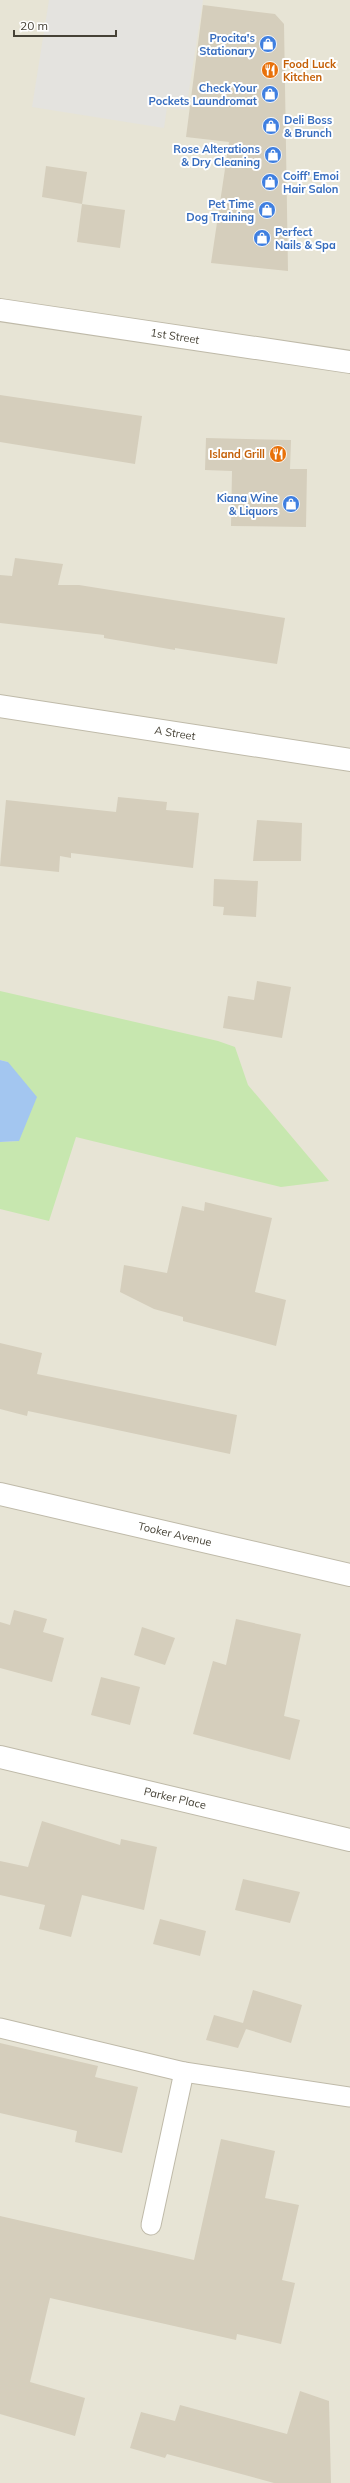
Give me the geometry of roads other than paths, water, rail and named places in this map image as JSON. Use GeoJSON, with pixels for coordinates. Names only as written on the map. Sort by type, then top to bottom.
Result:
{"type":"FeatureCollection","features":[{"type":"Feature","properties":{"kind":"street","name":"1st Street"},"geometry":{"type":"LineString","coordinates":[[0,310],[350,362]]}},
{"type":"Feature","properties":{"kind":"street","name":"A Street"},"geometry":{"type":"LineString","coordinates":[[0,706],[350,760]]}},
{"type":"Feature","properties":{"kind":"street","name":"Tooker Avenue"},"geometry":{"type":"LineString","coordinates":[[0,1494],[350,1575]]}},
{"type":"Feature","properties":{"kind":"street","name":"Parker Place"},"geometry":{"type":"LineString","coordinates":[[0,1756],[350,1840]]}},
{"type":"Feature","properties":{"kind":"lane"},"geometry":{"type":"LineString","coordinates":[[0,2028],[184,2072],[350,2097]]}},
{"type":"Feature","properties":{"kind":"lane"},"geometry":{"type":"LineString","coordinates":[[151,2225],[184,2072]]}},
{"type":"Feature","properties":{"kind":"water"},"geometry":{"type":"Polygon","coordinates":[[[0,1060],[8,1062],[37,1097],[19,1141],[0,1142],[0,1060]]]}},
{"type":"Feature","properties":{"kind":"place","name":"Procita's Stationary"},"geometry":{"type":"Point","coordinates":[268,44]}},
{"type":"Feature","properties":{"kind":"place","name":"Food Luck Kitchen"},"geometry":{"type":"Point","coordinates":[270,70]}},
{"type":"Feature","properties":{"kind":"place","name":"Check Your Pockets Laundromat"},"geometry":{"type":"Point","coordinates":[270,94]}},
{"type":"Feature","properties":{"kind":"place","name":"Deli Boss & Brunch"},"geometry":{"type":"Point","coordinates":[271,126]}},
{"type":"Feature","properties":{"kind":"place","name":"Rose Alterations & Dry Cleaning"},"geometry":{"type":"Point","coordinates":[273,155]}},
{"type":"Feature","properties":{"kind":"place","name":"Coiff' Emoi Hair Salon"},"geometry":{"type":"Point","coordinates":[270,182]}},
{"type":"Feature","properties":{"kind":"place","name":"Pet Time Dog Training"},"geometry":{"type":"Point","coordinates":[267,210]}},
{"type":"Feature","properties":{"kind":"place","name":"Perfect Nails & Spa"},"geometry":{"type":"Point","coordinates":[262,238]}},
{"type":"Feature","properties":{"kind":"place","name":"Island Grill"},"geometry":{"type":"Point","coordinates":[278,454]}},
{"type":"Feature","properties":{"kind":"place","name":"Kiana Wine & Liquors"},"geometry":{"type":"Point","coordinates":[291,504]}}]}
